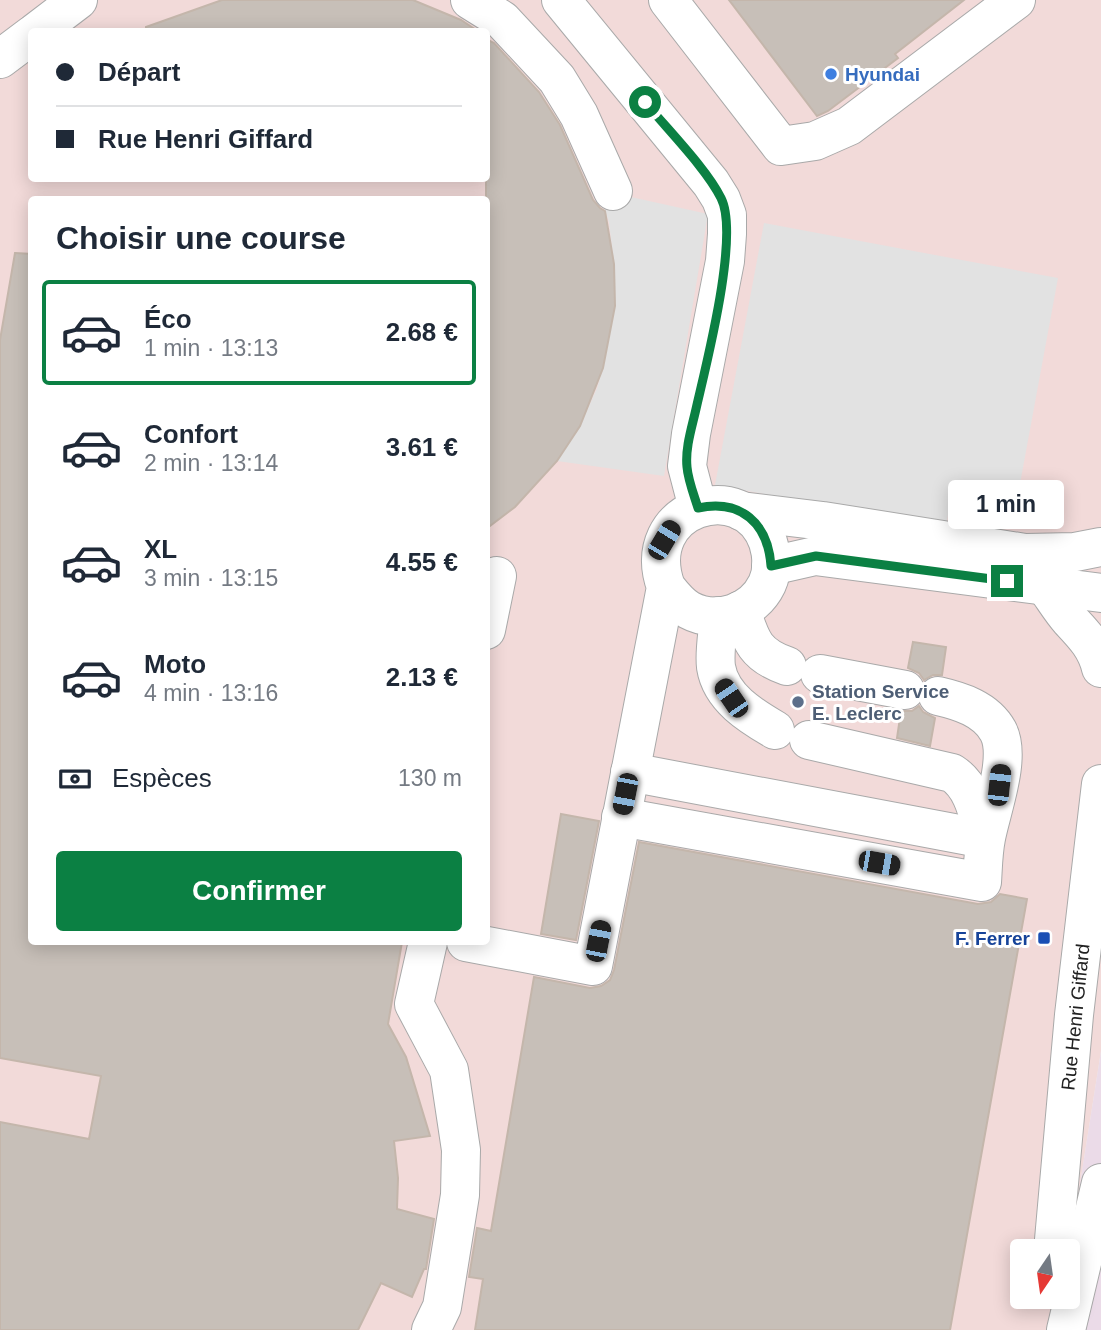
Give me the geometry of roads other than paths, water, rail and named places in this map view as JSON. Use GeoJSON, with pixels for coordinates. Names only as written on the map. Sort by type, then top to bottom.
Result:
{"type":"FeatureCollection","features":[{"type":"Feature","properties":{"kind":"street"},"geometry":{"type":"LineString","coordinates":[[41,28],[78,0]]}},
{"type":"Feature","properties":{"kind":"street"},"geometry":{"type":"LineString","coordinates":[[470,0],[502,20],[558,93],[579,115],[613,191]]}},
{"type":"Feature","properties":{"kind":"street"},"geometry":{"type":"LineString","coordinates":[[561,0],[711,183],[722,199],[727,215],[725,261],[687,466],[698,508]]}},
{"type":"Feature","properties":{"kind":"street"},"geometry":{"type":"LineString","coordinates":[[668,0],[781,146],[815,141],[849,126],[1016,0]]}},
{"type":"Feature","properties":{"kind":"street"},"geometry":{"type":"LineString","coordinates":[[0,59],[28,38]]}},
{"type":"Feature","properties":{"kind":"street"},"geometry":{"type":"LineString","coordinates":[[741,511],[765,534],[770,549],[771,566],[767,584],[756,599],[730,613],[703,615],[688,609],[676,600],[667,587],[662,575],[660,557],[664,540],[674,524],[698,508],[712,505],[1025,553],[1075,552],[1101,547]]}},
{"type":"Feature","properties":{"kind":"street"},"geometry":{"type":"LineString","coordinates":[[771,566],[816,556],[1101,593]]}},
{"type":"Feature","properties":{"kind":"street"},"geometry":{"type":"LineString","coordinates":[[490,610],[497,576]]}},
{"type":"Feature","properties":{"kind":"street"},"geometry":{"type":"LineString","coordinates":[[482,945],[593,966],[667,587]]}},
{"type":"Feature","properties":{"kind":"street"},"geometry":{"type":"LineString","coordinates":[[1046,587],[1093,646],[1101,668]]}},
{"type":"Feature","properties":{"kind":"street"},"geometry":{"type":"LineString","coordinates":[[621,817],[982,882],[985,839],[999,785],[1002,754],[998,732],[984,715],[961,702],[804,670],[771,660],[760,653],[730,613]]}},
{"type":"Feature","properties":{"kind":"street"},"geometry":{"type":"LineString","coordinates":[[730,613],[716,665],[719,680],[731,698],[747,714],[792,735],[953,773],[963,780],[970,792],[985,839]]}},
{"type":"Feature","properties":{"kind":"street"},"geometry":{"type":"LineString","coordinates":[[630,772],[985,839]]}},
{"type":"Feature","properties":{"kind":"street","name":"Rue Henri Giffard"},"geometry":{"type":"LineString","coordinates":[[1054,1239],[1074,1015],[1101,784]]}},
{"type":"Feature","properties":{"kind":"street"},"geometry":{"type":"LineString","coordinates":[[427,945],[414,1004],[449,1070],[461,1150],[460,1195],[442,1307],[432,1330]]}},
{"type":"Feature","properties":{"kind":"street"},"geometry":{"type":"LineString","coordinates":[[1066,1330],[1101,1183]]}},
{"type":"Feature","properties":{"kind":"street"},"geometry":{"type":"LineString","coordinates":[[1046,1330],[1048,1309]]}},
{"type":"Feature","properties":{"kind":"place","name":"Hyundai"},"geometry":{"type":"Point","coordinates":[831,74]}},
{"type":"Feature","properties":{"kind":"place","name":"Station Service E. Leclerc"},"geometry":{"type":"Point","coordinates":[798,702]}},
{"type":"Feature","properties":{"kind":"place","name":"F. Ferrer"},"geometry":{"type":"Point","coordinates":[1044,938]}}]}
